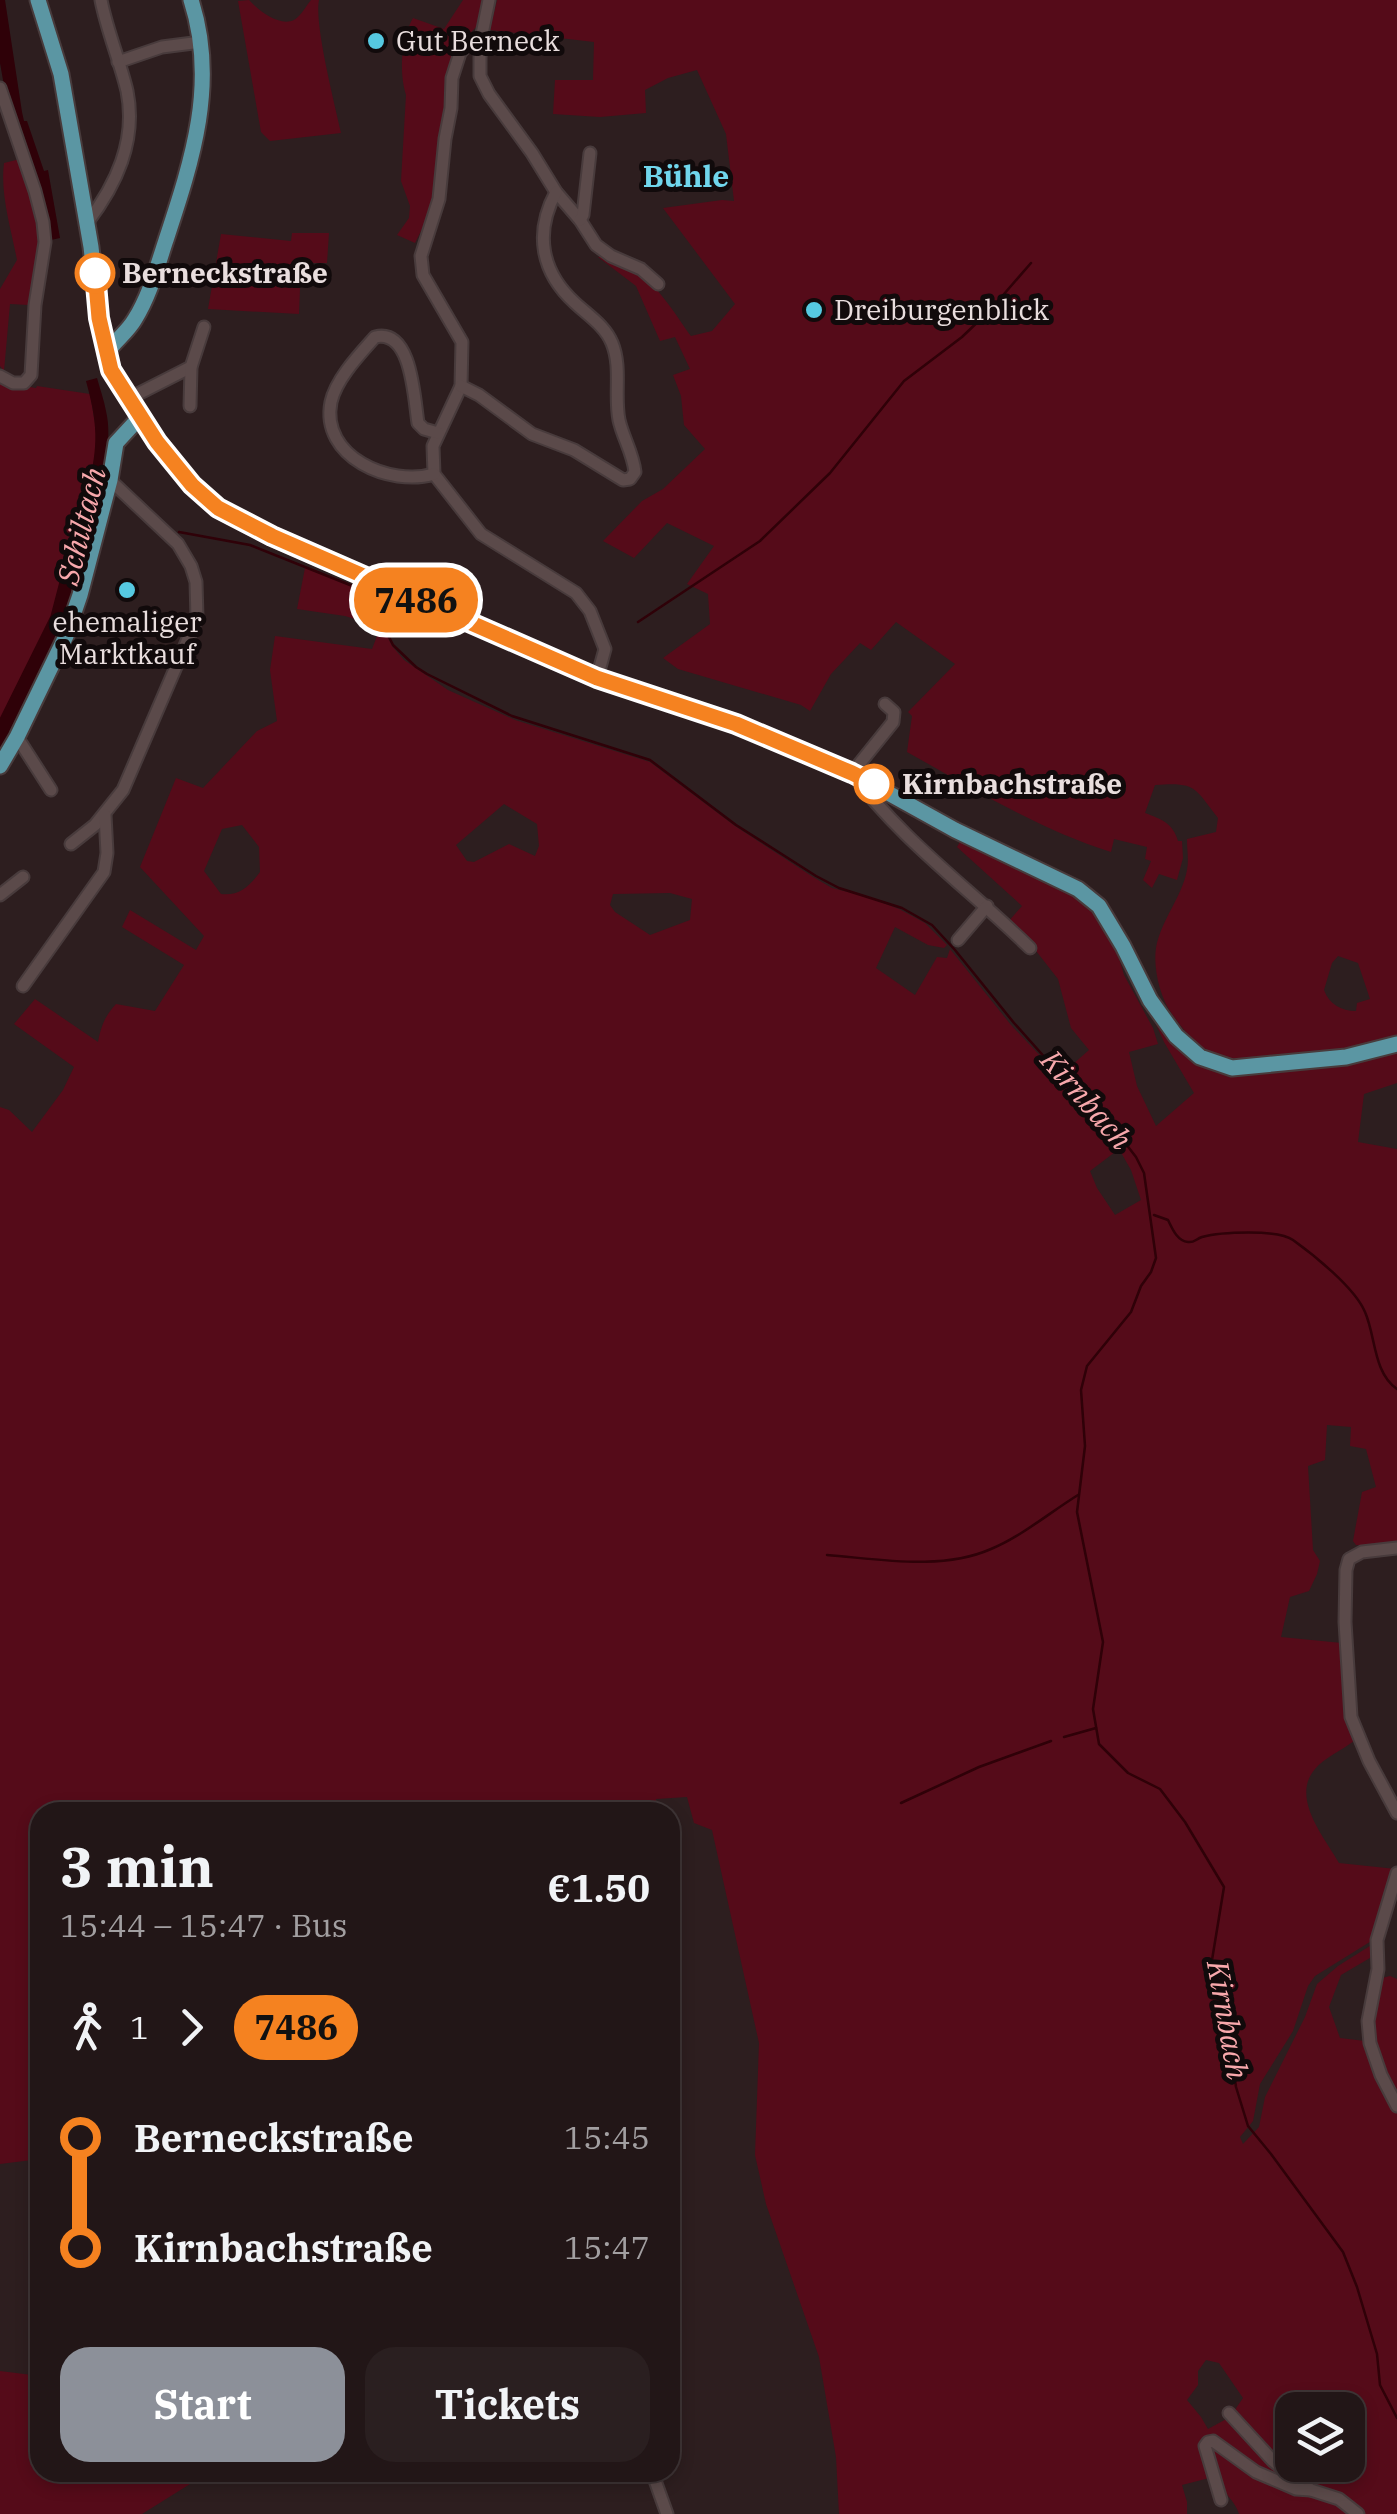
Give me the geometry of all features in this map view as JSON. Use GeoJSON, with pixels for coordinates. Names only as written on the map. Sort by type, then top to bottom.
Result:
{"type":"FeatureCollection","features":[{"type":"Feature","properties":{"kind":"main road"},"geometry":{"type":"LineString","coordinates":[[38,0],[61,74],[99,318],[111,370],[157,442],[192,485],[218,508],[272,536],[597,678],[736,724],[852,773],[955,830],[1078,889],[1099,906],[1150,1000],[1176,1036],[1200,1058],[1232,1068],[1346,1056],[1397,1044]]}},
{"type":"Feature","properties":{"kind":"main road"},"geometry":{"type":"LineString","coordinates":[[106,354],[134,322],[146,298],[191,162],[203,102],[201,42],[191,0]]}},
{"type":"Feature","properties":{"kind":"main road"},"geometry":{"type":"LineString","coordinates":[[0,766],[66,636],[110,480],[116,443],[140,417]]}},
{"type":"Feature","properties":{"kind":"street"},"geometry":{"type":"LineString","coordinates":[[87,223],[109,195],[124,158],[130,121],[127,94],[102,0]]}},
{"type":"Feature","properties":{"kind":"street"},"geometry":{"type":"LineString","coordinates":[[490,0],[480,40],[480,76],[489,94],[596,245],[640,269],[658,284]]}},
{"type":"Feature","properties":{"kind":"street"},"geometry":{"type":"LineString","coordinates":[[480,40],[469,43],[460,53],[452,78],[439,199],[421,256],[423,274],[462,342],[460,386],[433,446],[434,474],[481,534],[576,593],[590,612],[604,650],[597,678]]}},
{"type":"Feature","properties":{"kind":"street"},"geometry":{"type":"LineString","coordinates":[[118,62],[162,47],[201,42]]}},
{"type":"Feature","properties":{"kind":"street"},"geometry":{"type":"LineString","coordinates":[[0,88],[35,191],[45,242],[35,304],[32,375],[24,383],[13,383],[0,376]]}},
{"type":"Feature","properties":{"kind":"street"},"geometry":{"type":"LineString","coordinates":[[580,220],[590,153]]}},
{"type":"Feature","properties":{"kind":"street"},"geometry":{"type":"LineString","coordinates":[[460,386],[532,434],[574,450],[623,480],[630,480],[635,472],[618,416],[612,344],[604,329],[572,300],[548,267],[542,226],[556,192]]}},
{"type":"Feature","properties":{"kind":"street"},"geometry":{"type":"LineString","coordinates":[[99,318],[114,333],[126,331]]}},
{"type":"Feature","properties":{"kind":"street"},"geometry":{"type":"LineString","coordinates":[[190,406],[191,367],[204,327]]}},
{"type":"Feature","properties":{"kind":"street"},"geometry":{"type":"LineString","coordinates":[[434,474],[422,477],[380,473],[354,458],[336,437],[330,419],[334,393],[374,337],[382,335],[397,341],[404,352],[418,423],[438,433]]}},
{"type":"Feature","properties":{"kind":"street"},"geometry":{"type":"LineString","coordinates":[[128,399],[191,367]]}},
{"type":"Feature","properties":{"kind":"street"},"geometry":{"type":"LineString","coordinates":[[71,844],[96,825],[123,790],[197,618],[196,582],[178,544],[110,480]]}},
{"type":"Feature","properties":{"kind":"street"},"geometry":{"type":"LineString","coordinates":[[885,704],[894,712],[892,722],[852,773],[874,800],[1030,948]]}},
{"type":"Feature","properties":{"kind":"street"},"geometry":{"type":"LineString","coordinates":[[17,737],[51,790]]}},
{"type":"Feature","properties":{"kind":"street"},"geometry":{"type":"LineString","coordinates":[[23,986],[104,872],[108,853],[105,814]]}},
{"type":"Feature","properties":{"kind":"street"},"geometry":{"type":"LineString","coordinates":[[0,895],[22,877]]}},
{"type":"Feature","properties":{"kind":"street"},"geometry":{"type":"LineString","coordinates":[[958,940],[987,906]]}},
{"type":"Feature","properties":{"kind":"street"},"geometry":{"type":"LineString","coordinates":[[1396,1808],[1369,1761],[1351,1717],[1346,1588],[1349,1560],[1362,1552],[1397,1548]]}},
{"type":"Feature","properties":{"kind":"street"},"geometry":{"type":"LineString","coordinates":[[1397,1874],[1377,1940],[1378,1968],[1368,2021],[1370,2043],[1397,2106]]}},
{"type":"Feature","properties":{"kind":"street"},"geometry":{"type":"LineString","coordinates":[[1229,2413],[1273,2461],[1311,2490]]}},
{"type":"Feature","properties":{"kind":"street"},"geometry":{"type":"LineString","coordinates":[[1221,2500],[1207,2457],[1208,2442],[1256,2472],[1296,2489],[1339,2499],[1358,2514]]}},
{"type":"Feature","properties":{"kind":"street"},"geometry":{"type":"LineString","coordinates":[[656,2482],[667,2514]]}},
{"type":"Feature","properties":{"kind":"shaded area"},"geometry":{"type":"Polygon","coordinates":[[[0,0],[5,0],[24,121],[44,171],[48,170],[60,238],[51,240],[37,179],[6,97],[0,63],[0,0]]]}},
{"type":"Feature","properties":{"kind":"shaded area"},"geometry":{"type":"Polygon","coordinates":[[[249,0],[269,16],[288,22],[299,16],[311,0],[319,0],[322,45],[341,133],[270,141],[261,132],[238,1],[249,0]]]}},
{"type":"Feature","properties":{"kind":"shaded area"},"geometry":{"type":"Polygon","coordinates":[[[463,0],[485,0],[477,26],[459,45],[448,71],[434,197],[415,243],[397,235],[409,218],[410,206],[401,181],[406,95],[402,56],[413,18],[444,29],[463,0]]]}},
{"type":"Feature","properties":{"kind":"shaded area"},"geometry":{"type":"Polygon","coordinates":[[[497,0],[1397,0],[1397,1037],[1333,1051],[1253,1059],[1216,1055],[1196,1043],[1164,1000],[1155,956],[1162,928],[1184,880],[1187,839],[1216,832],[1218,818],[1193,789],[1155,785],[1145,813],[1170,826],[1178,841],[1182,841],[1183,858],[1177,880],[1159,874],[1152,888],[1143,880],[1151,861],[1145,859],[1147,847],[1114,839],[1111,852],[1085,843],[1007,807],[907,752],[912,716],[908,712],[955,664],[896,622],[871,650],[860,643],[831,674],[810,711],[678,669],[663,658],[710,624],[708,594],[687,584],[714,546],[667,523],[634,558],[603,541],[642,501],[663,489],[705,449],[684,425],[681,396],[673,375],[690,369],[675,337],[660,341],[636,286],[598,257],[627,263],[640,272],[691,336],[712,331],[735,304],[663,208],[734,201],[726,134],[697,70],[645,90],[646,113],[600,117],[553,114],[555,80],[593,80],[594,42],[490,30],[497,0]],[[1338,956],[1324,990],[1332,1003],[1345,1010],[1356,1011],[1357,1003],[1370,999],[1358,963],[1338,956]]]}},
{"type":"Feature","properties":{"kind":"shaded area"},"geometry":{"type":"Polygon","coordinates":[[[20,159],[40,221],[39,255],[29,305],[10,304],[4,371],[0,366],[0,289],[17,260],[3,175],[4,163],[20,159]]]}},
{"type":"Feature","properties":{"kind":"shaded area"},"geometry":{"type":"Polygon","coordinates":[[[292,233],[329,233],[327,263],[301,263],[299,314],[208,309],[221,234],[291,241],[292,233]]]}},
{"type":"Feature","properties":{"kind":"shaded area"},"geometry":{"type":"Polygon","coordinates":[[[97,378],[108,434],[96,502],[86,499],[95,440],[86,381],[97,378]]]}},
{"type":"Feature","properties":{"kind":"shaded area"},"geometry":{"type":"Polygon","coordinates":[[[0,382],[90,394],[97,435],[56,612],[0,722],[0,382]]]}},
{"type":"Feature","properties":{"kind":"shaded area"},"geometry":{"type":"Polygon","coordinates":[[[305,568],[355,588],[374,608],[392,646],[404,660],[448,690],[515,720],[650,762],[735,826],[813,877],[832,888],[899,909],[925,923],[947,945],[944,948],[928,945],[895,927],[876,968],[915,995],[937,957],[947,958],[950,949],[1011,1025],[1097,1116],[1100,1113],[1064,1072],[1089,1050],[1071,1028],[1058,979],[1008,922],[1022,906],[957,847],[961,840],[1057,885],[1096,911],[1158,1044],[1129,1052],[1137,1086],[1156,1126],[1194,1093],[1150,1011],[1191,1055],[1219,1071],[1309,1069],[1368,1059],[1397,1049],[1397,1083],[1364,1094],[1358,1142],[1397,1149],[1397,1544],[1375,1547],[1356,1545],[1353,1541],[1362,1492],[1376,1487],[1366,1449],[1350,1446],[1351,1427],[1327,1425],[1325,1460],[1308,1466],[1313,1550],[1320,1561],[1309,1591],[1290,1597],[1281,1637],[1342,1643],[1346,1715],[1354,1741],[1319,1765],[1308,1780],[1306,1792],[1312,1818],[1339,1863],[1396,1869],[1373,1940],[1315,1976],[1308,1986],[1293,2031],[1260,2084],[1253,2121],[1240,2137],[1243,2144],[1259,2127],[1265,2097],[1317,1984],[1373,1944],[1375,1955],[1341,1975],[1329,2007],[1340,2038],[1365,2041],[1397,2114],[1397,2514],[1239,2514],[1217,2476],[1182,2485],[1187,2514],[839,2514],[836,2457],[819,2357],[766,2204],[755,2155],[759,2043],[712,1830],[694,1823],[687,1797],[656,1802],[30,1802],[30,2160],[0,2164],[0,1107],[9,1110],[32,1132],[63,1090],[74,1067],[14,1024],[35,999],[98,1042],[104,1021],[116,1004],[155,1011],[184,965],[122,927],[130,910],[196,950],[204,936],[140,867],[176,778],[203,788],[257,731],[277,721],[270,670],[275,636],[372,649],[379,631],[377,626],[345,616],[297,609],[305,568]],[[504,804],[456,845],[467,861],[474,862],[509,844],[535,856],[539,846],[537,824],[504,804]],[[242,825],[222,829],[204,871],[221,894],[238,892],[260,872],[259,847],[242,825]],[[670,893],[613,894],[610,905],[650,935],[690,920],[692,899],[670,893]],[[1119,1149],[1090,1171],[1115,1215],[1141,1200],[1119,1149]],[[1206,2360],[1198,2371],[1198,2385],[1187,2400],[1208,2429],[1230,2417],[1243,2398],[1219,2363],[1206,2360]]]}},
{"type":"Feature","properties":{"kind":"shaded area"},"geometry":{"type":"Polygon","coordinates":[[[1382,1978],[1397,1979],[1397,2100],[1379,2060],[1372,2028],[1373,2007],[1382,1978]]]}},
{"type":"Feature","properties":{"kind":"shaded area"},"geometry":{"type":"Polygon","coordinates":[[[0,2371],[30,2375],[30,2482],[190,2482],[142,2514],[0,2514],[0,2371]]]}},
{"type":"Feature","properties":{"kind":"waterway"},"geometry":{"type":"LineString","coordinates":[[991,309],[1031,263]]}},
{"type":"Feature","properties":{"kind":"waterway"},"geometry":{"type":"LineString","coordinates":[[638,622],[760,541],[830,473],[904,381],[985,315]]}},
{"type":"Feature","properties":{"kind":"waterway","name":"Schiltach"},"geometry":{"type":"LineString","coordinates":[[0,738],[59,619],[96,477]]}},
{"type":"Feature","properties":{"kind":"waterway","name":"Kirnbach"},"geometry":{"type":"LineString","coordinates":[[179,532],[250,545],[355,587],[371,601],[393,645],[427,674],[512,716],[650,760],[736,825],[816,876],[839,888],[902,908],[932,925],[1014,1023],[1136,1157],[1144,1173],[1156,1258],[1131,1312],[1087,1366],[1081,1390],[1085,1446],[1077,1512],[1103,1642],[1093,1709],[1099,1744],[1128,1773],[1160,1789],[1224,1887],[1212,1960],[1236,2087],[1248,2126],[1343,2252],[1377,2354],[1380,2385],[1397,2418]]}},
{"type":"Feature","properties":{"kind":"waterway"},"geometry":{"type":"LineString","coordinates":[[1154,1215],[1168,1220],[1178,1237],[1188,1242],[1210,1235],[1249,1232],[1293,1240],[1333,1273],[1360,1303],[1379,1364],[1397,1389]]}},
{"type":"Feature","properties":{"kind":"waterway"},"geometry":{"type":"LineString","coordinates":[[827,1555],[910,1562],[972,1556],[1014,1538],[1078,1495]]}},
{"type":"Feature","properties":{"kind":"waterway"},"geometry":{"type":"LineString","coordinates":[[1064,1737],[1096,1728]]}},
{"type":"Feature","properties":{"kind":"waterway"},"geometry":{"type":"LineString","coordinates":[[901,1803],[979,1767],[1051,1741]]}},
{"type":"Feature","properties":{"kind":"bus line","name":"7486"},"geometry":{"type":"LineString","coordinates":[[95,273],[99,318],[111,370],[157,442],[192,485],[218,508],[272,536],[597,678],[736,724],[874,784]]}},
{"type":"Feature","properties":{"kind":"place","name":"Gut Berneck"},"geometry":{"type":"Point","coordinates":[376,41]}},
{"type":"Feature","properties":{"kind":"place","name":"Berneckstraße"},"geometry":{"type":"Point","coordinates":[95,273]}},
{"type":"Feature","properties":{"kind":"place","name":"Dreiburgenblick"},"geometry":{"type":"Point","coordinates":[814,310]}},
{"type":"Feature","properties":{"kind":"place","name":"ehemaliger Marktkauf"},"geometry":{"type":"Point","coordinates":[127,590]}},
{"type":"Feature","properties":{"kind":"place","name":"Kirnbachstraße"},"geometry":{"type":"Point","coordinates":[874,784]}},
{"type":"Feature","properties":{"kind":"district","name":"Bühle"},"geometry":{"type":"Point","coordinates":[686,177]}}]}
